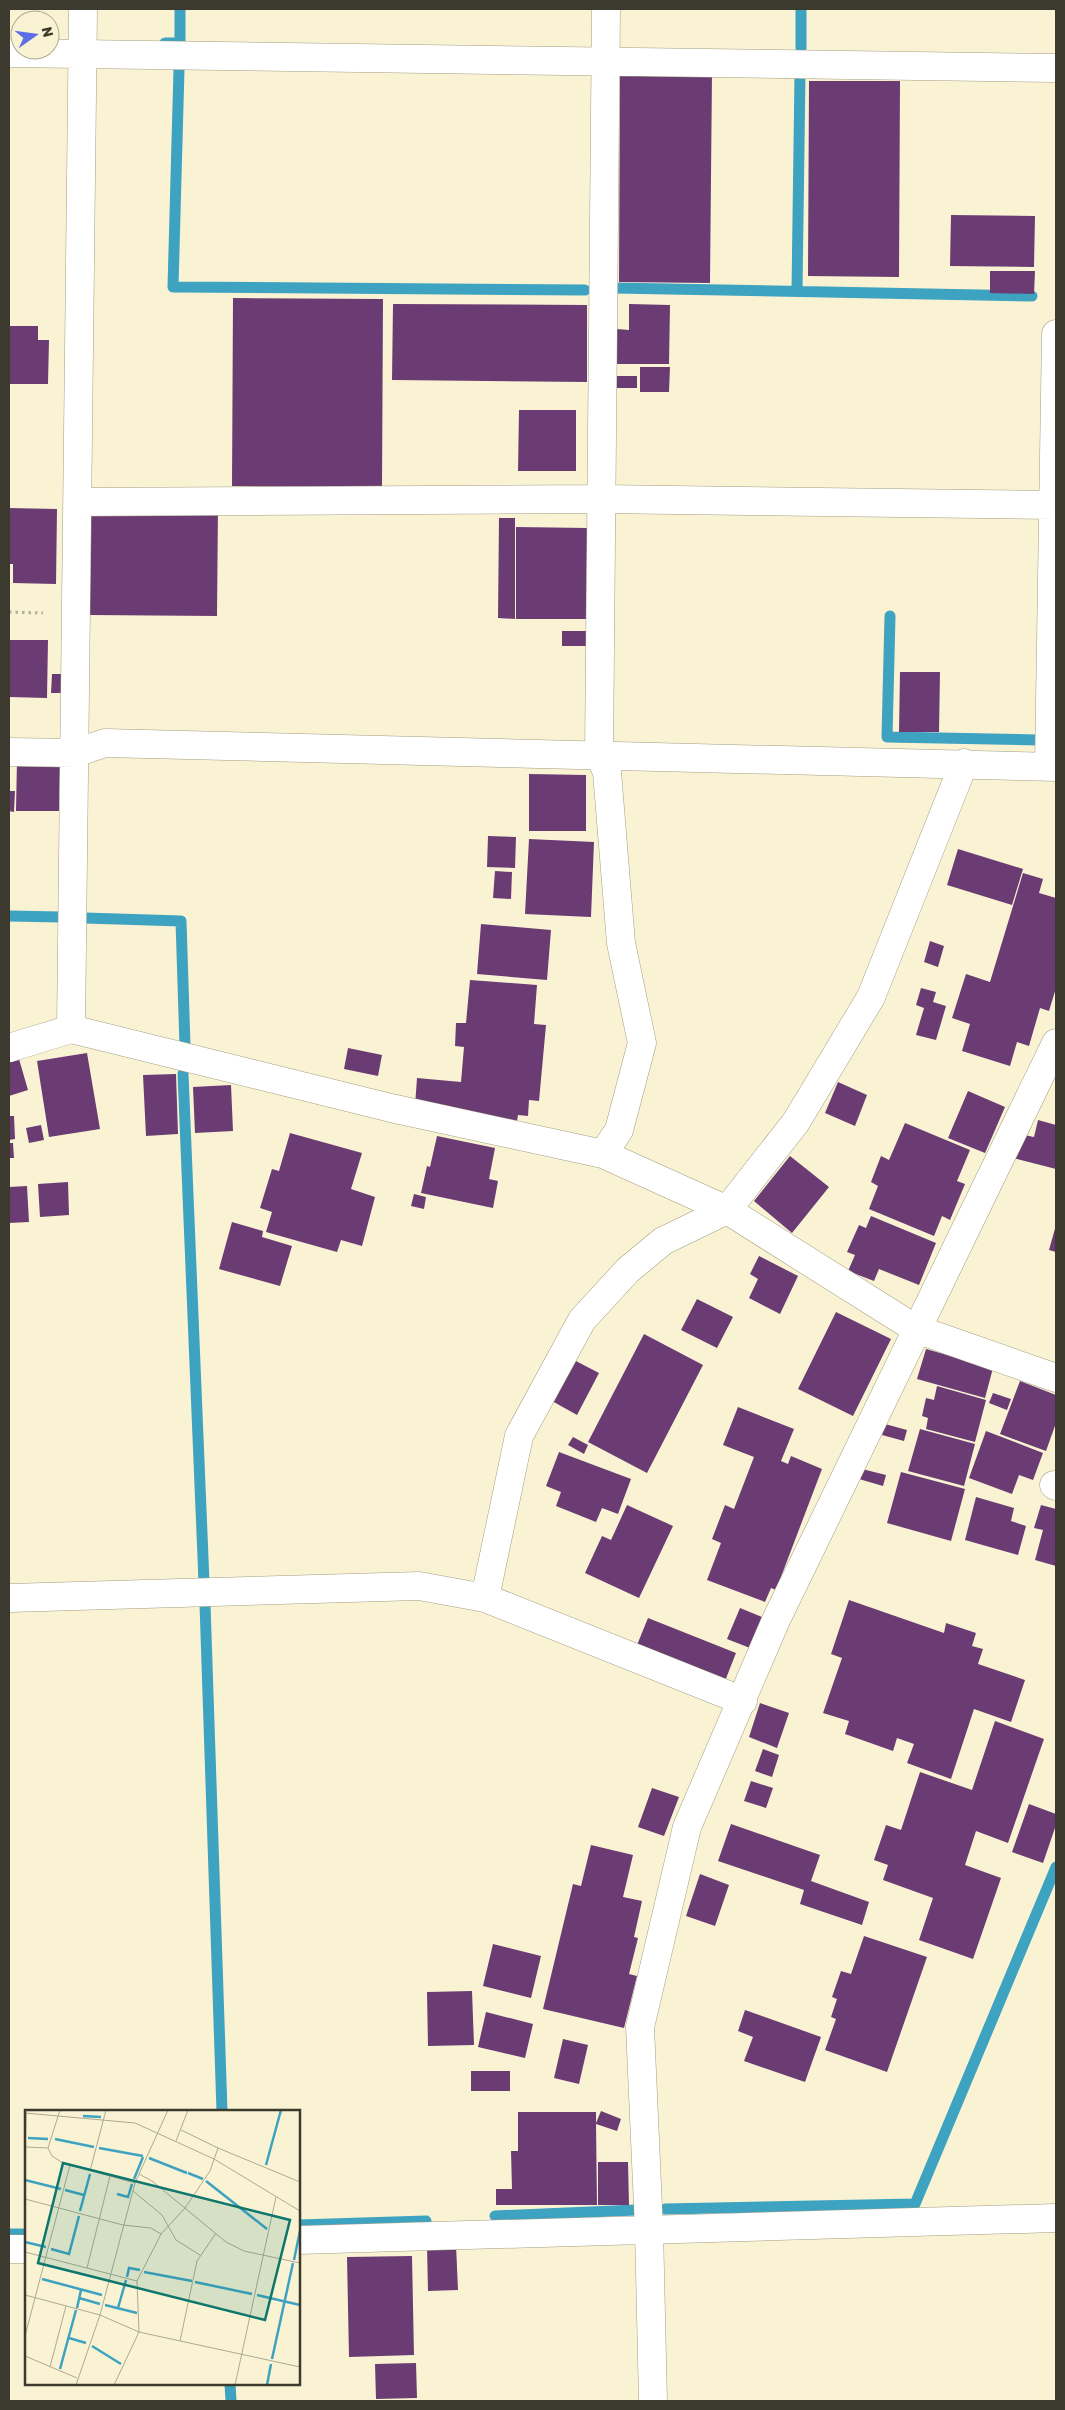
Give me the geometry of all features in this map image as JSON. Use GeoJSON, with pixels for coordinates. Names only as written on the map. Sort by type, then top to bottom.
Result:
{"type":"FeatureCollection","features":[{"type":"Feature","properties":{"kind":"street"},"geometry":{"type":"LineString","coordinates":[[71,1029],[83,9]]}},
{"type":"Feature","properties":{"kind":"street"},"geometry":{"type":"LineString","coordinates":[[603,1154],[619,1130],[642,1043],[621,943],[607,772],[599,754],[606,9]]}},
{"type":"Feature","properties":{"kind":"street"},"geometry":{"type":"LineString","coordinates":[[9,53],[1056,68]]}},
{"type":"Feature","properties":{"kind":"street"},"geometry":{"type":"LineString","coordinates":[[9,752],[75,753],[105,742],[1053,766],[1056,334]]}},
{"type":"Feature","properties":{"kind":"street"},"geometry":{"type":"LineString","coordinates":[[78,502],[602,500],[1054,505]]}},
{"type":"Feature","properties":{"kind":"street"},"geometry":{"type":"LineString","coordinates":[[485,1598],[519,1436],[582,1320],[628,1270],[663,1241],[728,1210],[796,1122],[871,998],[964,763]]}},
{"type":"Feature","properties":{"kind":"street"},"geometry":{"type":"LineString","coordinates":[[9,1048],[71,1029],[391,1108],[603,1154],[728,1210],[916,1329],[1056,1378]]}},
{"type":"Feature","properties":{"kind":"street"},"geometry":{"type":"LineString","coordinates":[[653,2401],[649,2229],[640,2027],[687,1827],[743,1701],[776,1620],[1056,1043]]}},
{"type":"Feature","properties":{"kind":"street"},"geometry":{"type":"LineString","coordinates":[[9,1598],[419,1586],[485,1598],[743,1701]]}},
{"type":"Feature","properties":{"kind":"street"},"geometry":{"type":"LineString","coordinates":[[300,2240],[1056,2218]]}},
{"type":"Feature","properties":{"kind":"street"},"geometry":{"type":"LineString","coordinates":[[9,2249],[25,2248]]}},
{"type":"Feature","properties":{"kind":"building"},"geometry":{"type":"Polygon","coordinates":[[[620,72],[712,73],[710,283],[619,282],[620,72]]]}},
{"type":"Feature","properties":{"kind":"building"},"geometry":{"type":"Polygon","coordinates":[[[809,81],[900,81],[899,277],[808,276],[809,81]]]}},
{"type":"Feature","properties":{"kind":"building"},"geometry":{"type":"Polygon","coordinates":[[[951,215],[1035,216],[1034,267],[950,266],[951,215]]]}},
{"type":"Feature","properties":{"kind":"building"},"geometry":{"type":"Polygon","coordinates":[[[990,271],[1035,271],[1034,294],[990,293],[990,271]]]}},
{"type":"Feature","properties":{"kind":"building"},"geometry":{"type":"Polygon","coordinates":[[[233,298],[383,299],[382,487],[232,486],[233,298]]]}},
{"type":"Feature","properties":{"kind":"building"},"geometry":{"type":"Polygon","coordinates":[[[393,304],[587,305],[587,382],[392,380],[393,304]]]}},
{"type":"Feature","properties":{"kind":"building"},"geometry":{"type":"Polygon","coordinates":[[[629,304],[670,305],[669,364],[617,364],[617,329],[629,330],[629,304]]]}},
{"type":"Feature","properties":{"kind":"building"},"geometry":{"type":"Polygon","coordinates":[[[9,326],[38,326],[38,340],[49,340],[48,384],[9,384],[9,326]]]}},
{"type":"Feature","properties":{"kind":"building"},"geometry":{"type":"Polygon","coordinates":[[[640,367],[670,367],[669,392],[640,392],[640,367]]]}},
{"type":"Feature","properties":{"kind":"building"},"geometry":{"type":"Polygon","coordinates":[[[615,376],[637,376],[637,388],[615,388],[615,376]]]}},
{"type":"Feature","properties":{"kind":"building"},"geometry":{"type":"Polygon","coordinates":[[[519,410],[576,410],[576,471],[518,471],[519,410]]]}},
{"type":"Feature","properties":{"kind":"building"},"geometry":{"type":"Polygon","coordinates":[[[90,506],[218,507],[217,616],[90,615],[90,506]]]}},
{"type":"Feature","properties":{"kind":"building"},"geometry":{"type":"Polygon","coordinates":[[[9,508],[57,509],[56,584],[13,583],[13,564],[9,564],[9,508]]]}},
{"type":"Feature","properties":{"kind":"building"},"geometry":{"type":"Polygon","coordinates":[[[499,518],[515,518],[515,619],[498,618],[499,518]]]}},
{"type":"Feature","properties":{"kind":"building"},"geometry":{"type":"Polygon","coordinates":[[[516,527],[588,528],[589,619],[516,619],[516,527]]]}},
{"type":"Feature","properties":{"kind":"building"},"geometry":{"type":"Polygon","coordinates":[[[562,631],[587,631],[587,646],[562,646],[562,631]]]}},
{"type":"Feature","properties":{"kind":"building"},"geometry":{"type":"Polygon","coordinates":[[[9,640],[48,640],[47,698],[9,697],[9,640]]]}},
{"type":"Feature","properties":{"kind":"building"},"geometry":{"type":"Polygon","coordinates":[[[900,672],[940,672],[939,732],[899,732],[900,672]]]}},
{"type":"Feature","properties":{"kind":"building"},"geometry":{"type":"Polygon","coordinates":[[[52,674],[63,674],[63,693],[51,693],[52,674]]]}},
{"type":"Feature","properties":{"kind":"building"},"geometry":{"type":"Polygon","coordinates":[[[17,760],[60,761],[59,811],[16,811],[17,760]]]}},
{"type":"Feature","properties":{"kind":"building"},"geometry":{"type":"Polygon","coordinates":[[[529,774],[586,775],[586,831],[529,831],[529,774]]]}},
{"type":"Feature","properties":{"kind":"building"},"geometry":{"type":"Polygon","coordinates":[[[9,791],[15,791],[14,812],[9,811],[9,791]]]}},
{"type":"Feature","properties":{"kind":"building"},"geometry":{"type":"Polygon","coordinates":[[[488,836],[516,837],[515,868],[487,867],[488,836]]]}},
{"type":"Feature","properties":{"kind":"building"},"geometry":{"type":"Polygon","coordinates":[[[529,839],[594,842],[591,917],[525,914],[529,839]]]}},
{"type":"Feature","properties":{"kind":"building"},"geometry":{"type":"Polygon","coordinates":[[[958,849],[1023,869],[1012,905],[947,885],[958,849]]]}},
{"type":"Feature","properties":{"kind":"building"},"geometry":{"type":"Polygon","coordinates":[[[495,871],[512,872],[511,899],[493,898],[495,871]]]}},
{"type":"Feature","properties":{"kind":"building"},"geometry":{"type":"Polygon","coordinates":[[[1023,873],[1043,879],[1039,893],[1056,898],[1056,988],[1049,1011],[1040,1008],[1029,1046],[1017,1042],[1010,1066],[962,1051],[970,1024],[952,1018],[966,974],[990,982],[1023,873]]]}},
{"type":"Feature","properties":{"kind":"building"},"geometry":{"type":"Polygon","coordinates":[[[481,924],[551,930],[547,980],[477,974],[481,924]]]}},
{"type":"Feature","properties":{"kind":"building"},"geometry":{"type":"Polygon","coordinates":[[[930,941],[944,946],[938,967],[924,962],[930,941]]]}},
{"type":"Feature","properties":{"kind":"building"},"geometry":{"type":"Polygon","coordinates":[[[470,980],[537,985],[534,1024],[546,1025],[539,1101],[529,1100],[528,1116],[518,1115],[517,1121],[465,1116],[415,1106],[417,1078],[461,1082],[464,1047],[455,1046],[456,1023],[466,1023],[470,980]]]}},
{"type":"Feature","properties":{"kind":"building"},"geometry":{"type":"Polygon","coordinates":[[[921,988],[936,992],[933,1002],[946,1006],[936,1040],[916,1035],[924,1008],[916,1005],[921,988]]]}},
{"type":"Feature","properties":{"kind":"building"},"geometry":{"type":"Polygon","coordinates":[[[348,1048],[382,1055],[378,1076],[344,1069],[348,1048]]]}},
{"type":"Feature","properties":{"kind":"building"},"geometry":{"type":"Polygon","coordinates":[[[87,1053],[100,1129],[49,1137],[37,1061],[87,1053]]]}},
{"type":"Feature","properties":{"kind":"building"},"geometry":{"type":"Polygon","coordinates":[[[19,1059],[28,1090],[9,1096],[9,1062],[19,1059]]]}},
{"type":"Feature","properties":{"kind":"building"},"geometry":{"type":"Polygon","coordinates":[[[176,1074],[178,1134],[146,1136],[143,1075],[176,1074]]]}},
{"type":"Feature","properties":{"kind":"building"},"geometry":{"type":"Polygon","coordinates":[[[838,1082],[867,1095],[855,1126],[825,1113],[838,1082]]]}},
{"type":"Feature","properties":{"kind":"building"},"geometry":{"type":"Polygon","coordinates":[[[231,1085],[233,1131],[195,1133],[193,1087],[231,1085]]]}},
{"type":"Feature","properties":{"kind":"building"},"geometry":{"type":"Polygon","coordinates":[[[968,1091],[1005,1107],[985,1153],[948,1138],[968,1091]]]}},
{"type":"Feature","properties":{"kind":"building"},"geometry":{"type":"Polygon","coordinates":[[[9,1116],[14,1116],[15,1139],[9,1140],[9,1116]]]}},
{"type":"Feature","properties":{"kind":"building"},"geometry":{"type":"Polygon","coordinates":[[[1038,1120],[1056,1125],[1056,1169],[1013,1158],[1019,1134],[1034,1137],[1038,1120]]]}},
{"type":"Feature","properties":{"kind":"building"},"geometry":{"type":"Polygon","coordinates":[[[905,1123],[970,1150],[957,1181],[965,1184],[950,1220],[942,1216],[934,1236],[869,1209],[878,1186],[871,1182],[881,1156],[889,1160],[905,1123]]]}},
{"type":"Feature","properties":{"kind":"building"},"geometry":{"type":"Polygon","coordinates":[[[41,1125],[44,1140],[29,1143],[26,1128],[41,1125]]]}},
{"type":"Feature","properties":{"kind":"building"},"geometry":{"type":"Polygon","coordinates":[[[290,1133],[362,1153],[351,1189],[375,1197],[362,1246],[341,1240],[337,1252],[266,1232],[272,1212],[260,1208],[272,1169],[279,1171],[290,1133]]]}},
{"type":"Feature","properties":{"kind":"building"},"geometry":{"type":"Polygon","coordinates":[[[437,1136],[495,1148],[489,1179],[498,1181],[493,1208],[421,1193],[427,1166],[430,1167],[437,1136]]]}},
{"type":"Feature","properties":{"kind":"building"},"geometry":{"type":"Polygon","coordinates":[[[9,1143],[13,1143],[14,1158],[9,1158],[9,1143]]]}},
{"type":"Feature","properties":{"kind":"building"},"geometry":{"type":"Polygon","coordinates":[[[790,1156],[829,1187],[792,1233],[754,1201],[790,1156]]]}},
{"type":"Feature","properties":{"kind":"building"},"geometry":{"type":"Polygon","coordinates":[[[68,1182],[69,1215],[40,1217],[38,1184],[68,1182]]]}},
{"type":"Feature","properties":{"kind":"building"},"geometry":{"type":"Polygon","coordinates":[[[27,1186],[29,1222],[9,1223],[9,1187],[27,1186]]]}},
{"type":"Feature","properties":{"kind":"building"},"geometry":{"type":"Polygon","coordinates":[[[414,1194],[426,1197],[424,1209],[411,1206],[414,1194]]]}},
{"type":"Feature","properties":{"kind":"building"},"geometry":{"type":"Polygon","coordinates":[[[871,1216],[936,1243],[919,1285],[879,1269],[874,1281],[848,1271],[855,1255],[847,1252],[859,1225],[866,1228],[871,1216]]]}},
{"type":"Feature","properties":{"kind":"building"},"geometry":{"type":"Polygon","coordinates":[[[232,1222],[263,1231],[262,1237],[292,1246],[280,1286],[219,1269],[232,1222]]]}},
{"type":"Feature","properties":{"kind":"building"},"geometry":{"type":"Polygon","coordinates":[[[1056,1225],[1056,1252],[1049,1250],[1056,1225]]]}},
{"type":"Feature","properties":{"kind":"building"},"geometry":{"type":"Polygon","coordinates":[[[759,1256],[798,1276],[780,1314],[749,1298],[758,1279],[750,1274],[759,1256]]]}},
{"type":"Feature","properties":{"kind":"building"},"geometry":{"type":"Polygon","coordinates":[[[697,1299],[733,1317],[717,1348],[681,1330],[697,1299]]]}},
{"type":"Feature","properties":{"kind":"building"},"geometry":{"type":"Polygon","coordinates":[[[836,1312],[891,1339],[853,1416],[798,1389],[836,1312]]]}},
{"type":"Feature","properties":{"kind":"building"},"geometry":{"type":"Polygon","coordinates":[[[644,1334],[703,1365],[647,1473],[588,1442],[644,1334]]]}},
{"type":"Feature","properties":{"kind":"building"},"geometry":{"type":"Polygon","coordinates":[[[926,1349],[993,1368],[985,1398],[917,1379],[926,1349]]]}},
{"type":"Feature","properties":{"kind":"building"},"geometry":{"type":"Polygon","coordinates":[[[574,1360],[599,1373],[577,1415],[552,1401],[574,1360]]]}},
{"type":"Feature","properties":{"kind":"building"},"geometry":{"type":"Polygon","coordinates":[[[1020,1381],[1056,1395],[1056,1423],[1046,1451],[1000,1434],[1020,1381]]]}},
{"type":"Feature","properties":{"kind":"building"},"geometry":{"type":"Polygon","coordinates":[[[937,1386],[986,1400],[975,1442],[926,1429],[928,1418],[922,1416],[926,1398],[934,1400],[937,1386]]]}},
{"type":"Feature","properties":{"kind":"building"},"geometry":{"type":"Polygon","coordinates":[[[993,1393],[1011,1399],[1007,1410],[989,1403],[993,1393]]]}},
{"type":"Feature","properties":{"kind":"building"},"geometry":{"type":"Polygon","coordinates":[[[738,1407],[794,1429],[781,1461],[788,1464],[791,1456],[822,1469],[776,1590],[771,1588],[765,1602],[707,1580],[721,1543],[712,1539],[725,1505],[734,1509],[754,1457],[723,1445],[738,1407]]]}},
{"type":"Feature","properties":{"kind":"building"},"geometry":{"type":"Polygon","coordinates":[[[885,1424],[907,1430],[904,1441],[882,1435],[885,1424]]]}},
{"type":"Feature","properties":{"kind":"building"},"geometry":{"type":"Polygon","coordinates":[[[920,1429],[975,1444],[964,1486],[908,1471],[920,1429]]]}},
{"type":"Feature","properties":{"kind":"building"},"geometry":{"type":"Polygon","coordinates":[[[986,1431],[1043,1453],[1033,1480],[1019,1475],[1012,1494],[969,1478],[986,1431]]]}},
{"type":"Feature","properties":{"kind":"building"},"geometry":{"type":"Polygon","coordinates":[[[573,1437],[588,1445],[584,1454],[568,1445],[573,1437]]]}},
{"type":"Feature","properties":{"kind":"building"},"geometry":{"type":"Polygon","coordinates":[[[559,1452],[631,1479],[618,1514],[602,1508],[596,1522],[556,1506],[561,1492],[546,1486],[559,1452]]]}},
{"type":"Feature","properties":{"kind":"building"},"geometry":{"type":"Polygon","coordinates":[[[862,1469],[886,1475],[883,1486],[859,1479],[862,1469]]]}},
{"type":"Feature","properties":{"kind":"building"},"geometry":{"type":"Polygon","coordinates":[[[901,1472],[965,1489],[951,1541],[887,1523],[901,1472]]]}},
{"type":"Feature","properties":{"kind":"building"},"geometry":{"type":"Polygon","coordinates":[[[976,1497],[1014,1508],[1011,1521],[1026,1526],[1018,1555],[965,1540],[976,1497]]]}},
{"type":"Feature","properties":{"kind":"building"},"geometry":{"type":"Polygon","coordinates":[[[627,1505],[673,1526],[639,1598],[585,1573],[602,1536],[611,1540],[627,1505]]]}},
{"type":"Feature","properties":{"kind":"building"},"geometry":{"type":"Polygon","coordinates":[[[1041,1505],[1056,1509],[1056,1566],[1035,1560],[1043,1530],[1034,1528],[1041,1505]]]}},
{"type":"Feature","properties":{"kind":"building"},"geometry":{"type":"Polygon","coordinates":[[[849,1600],[944,1633],[946,1623],[976,1633],[972,1646],[983,1649],[978,1664],[1025,1680],[1011,1722],[974,1709],[951,1779],[907,1763],[914,1744],[897,1738],[893,1751],[845,1734],[849,1721],[823,1713],[842,1658],[831,1654],[849,1600]]]}},
{"type":"Feature","properties":{"kind":"building"},"geometry":{"type":"Polygon","coordinates":[[[740,1608],[762,1617],[750,1648],[727,1639],[740,1608]]]}},
{"type":"Feature","properties":{"kind":"building"},"geometry":{"type":"Polygon","coordinates":[[[648,1618],[736,1653],[725,1681],[637,1645],[648,1618]]]}},
{"type":"Feature","properties":{"kind":"building"},"geometry":{"type":"Polygon","coordinates":[[[760,1703],[789,1713],[777,1748],[749,1737],[760,1703]]]}},
{"type":"Feature","properties":{"kind":"building"},"geometry":{"type":"Polygon","coordinates":[[[995,1721],[1044,1739],[1008,1843],[976,1831],[965,1865],[1001,1878],[973,1959],[919,1940],[933,1898],[883,1880],[888,1865],[874,1860],[886,1825],[901,1830],[920,1772],[972,1790],[995,1721]]]}},
{"type":"Feature","properties":{"kind":"building"},"geometry":{"type":"Polygon","coordinates":[[[763,1749],[779,1755],[772,1777],[755,1771],[763,1749]]]}},
{"type":"Feature","properties":{"kind":"building"},"geometry":{"type":"Polygon","coordinates":[[[751,1781],[773,1788],[766,1808],[744,1801],[751,1781]]]}},
{"type":"Feature","properties":{"kind":"building"},"geometry":{"type":"Polygon","coordinates":[[[652,1788],[679,1797],[664,1836],[638,1827],[652,1788]]]}},
{"type":"Feature","properties":{"kind":"building"},"geometry":{"type":"Polygon","coordinates":[[[1029,1804],[1056,1814],[1056,1825],[1043,1863],[1012,1852],[1029,1804]]]}},
{"type":"Feature","properties":{"kind":"building"},"geometry":{"type":"Polygon","coordinates":[[[731,1824],[820,1855],[811,1881],[869,1902],[862,1925],[800,1904],[804,1890],[718,1861],[731,1824]]]}},
{"type":"Feature","properties":{"kind":"building"},"geometry":{"type":"Polygon","coordinates":[[[591,1845],[633,1855],[623,1897],[642,1901],[634,1937],[638,1938],[629,1974],[637,1976],[624,2028],[543,2009],[573,1884],[581,1886],[591,1845]]]}},
{"type":"Feature","properties":{"kind":"building"},"geometry":{"type":"Polygon","coordinates":[[[700,1874],[729,1885],[715,1926],[686,1916],[700,1874]]]}},
{"type":"Feature","properties":{"kind":"building"},"geometry":{"type":"Polygon","coordinates":[[[864,1936],[927,1957],[887,2072],[825,2050],[836,2019],[831,2017],[837,1999],[832,1997],[841,1971],[851,1974],[864,1936]]]}},
{"type":"Feature","properties":{"kind":"building"},"geometry":{"type":"Polygon","coordinates":[[[493,1944],[541,1956],[531,1998],[483,1986],[493,1944]]]}},
{"type":"Feature","properties":{"kind":"building"},"geometry":{"type":"Polygon","coordinates":[[[472,1991],[474,2045],[428,2046],[427,1992],[472,1991]]]}},
{"type":"Feature","properties":{"kind":"building"},"geometry":{"type":"Polygon","coordinates":[[[745,2010],[821,2037],[805,2082],[744,2061],[753,2037],[738,2031],[745,2010]]]}},
{"type":"Feature","properties":{"kind":"building"},"geometry":{"type":"Polygon","coordinates":[[[486,2012],[533,2024],[525,2058],[478,2047],[486,2012]]]}},
{"type":"Feature","properties":{"kind":"building"},"geometry":{"type":"Polygon","coordinates":[[[563,2039],[588,2045],[579,2084],[554,2078],[563,2039]]]}},
{"type":"Feature","properties":{"kind":"building"},"geometry":{"type":"Polygon","coordinates":[[[471,2071],[510,2071],[510,2091],[471,2091],[471,2071]]]}},
{"type":"Feature","properties":{"kind":"building"},"geometry":{"type":"Polygon","coordinates":[[[601,2111],[621,2119],[617,2131],[596,2124],[597,2205],[496,2205],[496,2189],[512,2189],[511,2151],[518,2151],[518,2112],[596,2112],[596,2123],[601,2111]]]}},
{"type":"Feature","properties":{"kind":"building"},"geometry":{"type":"Polygon","coordinates":[[[598,2162],[628,2162],[629,2205],[598,2205],[598,2162]]]}},
{"type":"Feature","properties":{"kind":"building"},"geometry":{"type":"Polygon","coordinates":[[[456,2245],[458,2290],[428,2291],[427,2246],[456,2245]]]}},
{"type":"Feature","properties":{"kind":"building"},"geometry":{"type":"Polygon","coordinates":[[[412,2256],[414,2355],[349,2357],[347,2257],[412,2256]]]}},
{"type":"Feature","properties":{"kind":"building"},"geometry":{"type":"Polygon","coordinates":[[[416,2363],[417,2398],[376,2399],[375,2364],[416,2363]]]}},
{"type":"Feature","properties":{"kind":"waterway"},"geometry":{"type":"LineString","coordinates":[[165,43],[180,43],[180,9]]}},
{"type":"Feature","properties":{"kind":"waterway"},"geometry":{"type":"LineString","coordinates":[[801,9],[801,48]]}},
{"type":"Feature","properties":{"kind":"waterway"},"geometry":{"type":"LineString","coordinates":[[179,69],[173,287],[585,290]]}},
{"type":"Feature","properties":{"kind":"waterway"},"geometry":{"type":"LineString","coordinates":[[797,291],[800,74]]}},
{"type":"Feature","properties":{"kind":"waterway"},"geometry":{"type":"LineString","coordinates":[[614,288],[1032,296]]}},
{"type":"Feature","properties":{"kind":"waterway"},"geometry":{"type":"LineString","coordinates":[[890,616],[887,737],[1039,740]]}},
{"type":"Feature","properties":{"kind":"waterway"},"geometry":{"type":"LineString","coordinates":[[9,916],[60,917]]}},
{"type":"Feature","properties":{"kind":"waterway"},"geometry":{"type":"LineString","coordinates":[[85,918],[181,921],[185,1046]]}},
{"type":"Feature","properties":{"kind":"waterway"},"geometry":{"type":"LineString","coordinates":[[183,1074],[204,1582]]}},
{"type":"Feature","properties":{"kind":"waterway"},"geometry":{"type":"LineString","coordinates":[[205,1604],[222,2110]]}},
{"type":"Feature","properties":{"kind":"waterway"},"geometry":{"type":"LineString","coordinates":[[665,2209],[915,2204],[1056,1867]]}},
{"type":"Feature","properties":{"kind":"waterway"},"geometry":{"type":"LineString","coordinates":[[495,2216],[636,2210]]}},
{"type":"Feature","properties":{"kind":"waterway"},"geometry":{"type":"LineString","coordinates":[[300,2225],[426,2221]]}},
{"type":"Feature","properties":{"kind":"waterway"},"geometry":{"type":"LineString","coordinates":[[9,2234],[25,2234]]}},
{"type":"Feature","properties":{"kind":"waterway"},"geometry":{"type":"LineString","coordinates":[[230,2385],[231,2401]]}}]}
